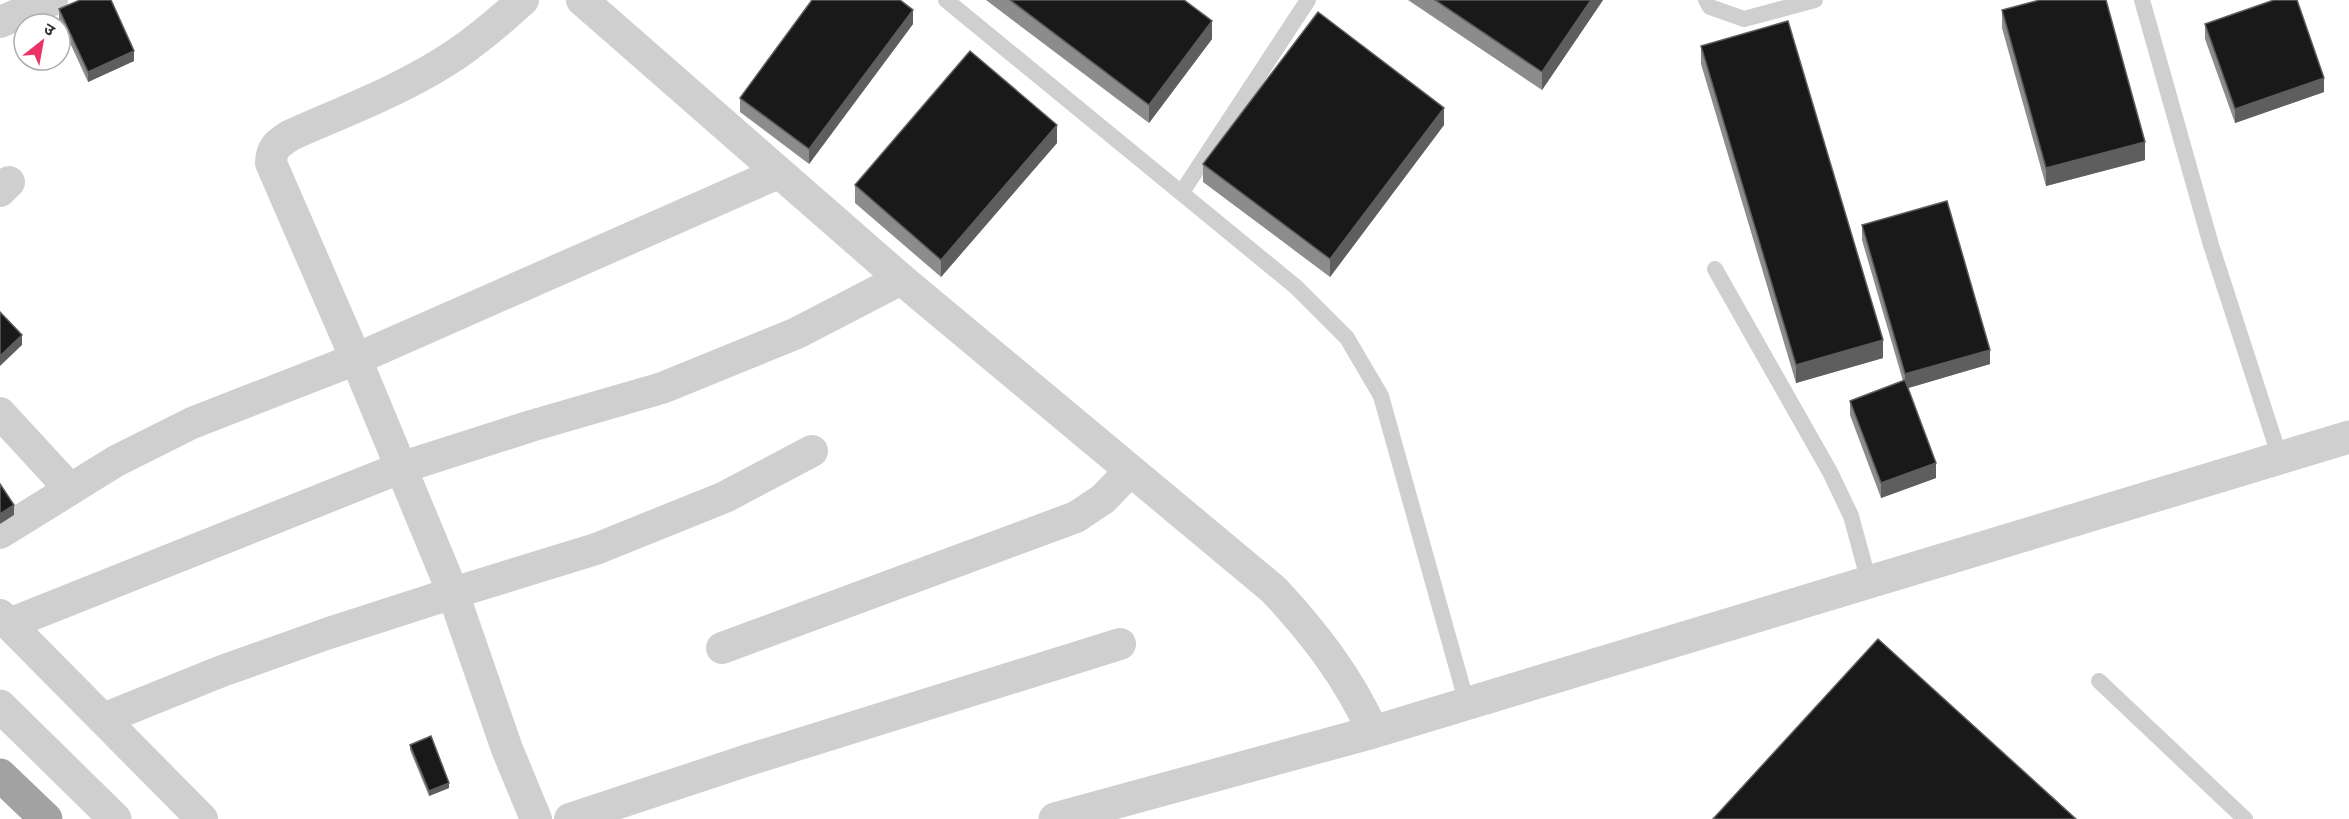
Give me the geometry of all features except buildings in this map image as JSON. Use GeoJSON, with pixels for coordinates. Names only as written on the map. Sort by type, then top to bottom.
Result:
{"type":"FeatureCollection","features":[{"type":"Feature","properties":{"kind":"highway"},"geometry":{"type":"LineString","coordinates":[[0,775],[46,819]]}},
{"type":"Feature","properties":{"kind":"street"},"geometry":{"type":"LineString","coordinates":[[0,22],[52,0]]}},
{"type":"Feature","properties":{"kind":"street"},"geometry":{"type":"LineString","coordinates":[[523,0],[457,54],[413,80],[279,142],[271,152],[271,163],[356,359],[453,594],[507,749],[536,819]]}},
{"type":"Feature","properties":{"kind":"street"},"geometry":{"type":"LineString","coordinates":[[582,0],[901,279],[1274,590],[1308,626],[1355,694],[1373,732]]}},
{"type":"Feature","properties":{"kind":"street"},"geometry":{"type":"LineString","coordinates":[[0,533],[116,461],[192,423],[356,359],[778,173]]}},
{"type":"Feature","properties":{"kind":"street"},"geometry":{"type":"LineString","coordinates":[[202,819],[4,620],[400,468],[531,426],[662,388],[796,333],[901,279]]}},
{"type":"Feature","properties":{"kind":"street"},"geometry":{"type":"LineString","coordinates":[[0,413],[70,489]]}},
{"type":"Feature","properties":{"kind":"street"},"geometry":{"type":"LineString","coordinates":[[1055,819],[1373,732],[2349,437]]}},
{"type":"Feature","properties":{"kind":"street"},"geometry":{"type":"LineString","coordinates":[[103,719],[222,671],[308,640],[596,549],[725,497],[812,451]]}},
{"type":"Feature","properties":{"kind":"street"},"geometry":{"type":"LineString","coordinates":[[722,648],[1076,517],[1103,499],[1130,471]]}},
{"type":"Feature","properties":{"kind":"street"},"geometry":{"type":"LineString","coordinates":[[570,819],[745,761],[1120,645]]}},
{"type":"Feature","properties":{"kind":"street"},"geometry":{"type":"LineString","coordinates":[[0,706],[115,819]]}},
{"type":"Feature","properties":{"kind":"lane"},"geometry":{"type":"LineString","coordinates":[[946,0],[1296,287],[1347,338],[1381,396],[1467,704]]}},
{"type":"Feature","properties":{"kind":"lane"},"geometry":{"type":"LineString","coordinates":[[1182,192],[1308,0]]}},
{"type":"Feature","properties":{"kind":"lane"},"geometry":{"type":"LineString","coordinates":[[1706,0],[1710,7],[1744,19],[1815,0]]}},
{"type":"Feature","properties":{"kind":"lane"},"geometry":{"type":"LineString","coordinates":[[2142,0],[2211,245],[2280,458]]}},
{"type":"Feature","properties":{"kind":"lane"},"geometry":{"type":"LineString","coordinates":[[1715,269],[1830,472],[1851,516],[1869,582]]}},
{"type":"Feature","properties":{"kind":"lane"},"geometry":{"type":"LineString","coordinates":[[2099,681],[2245,819]]}}]}
